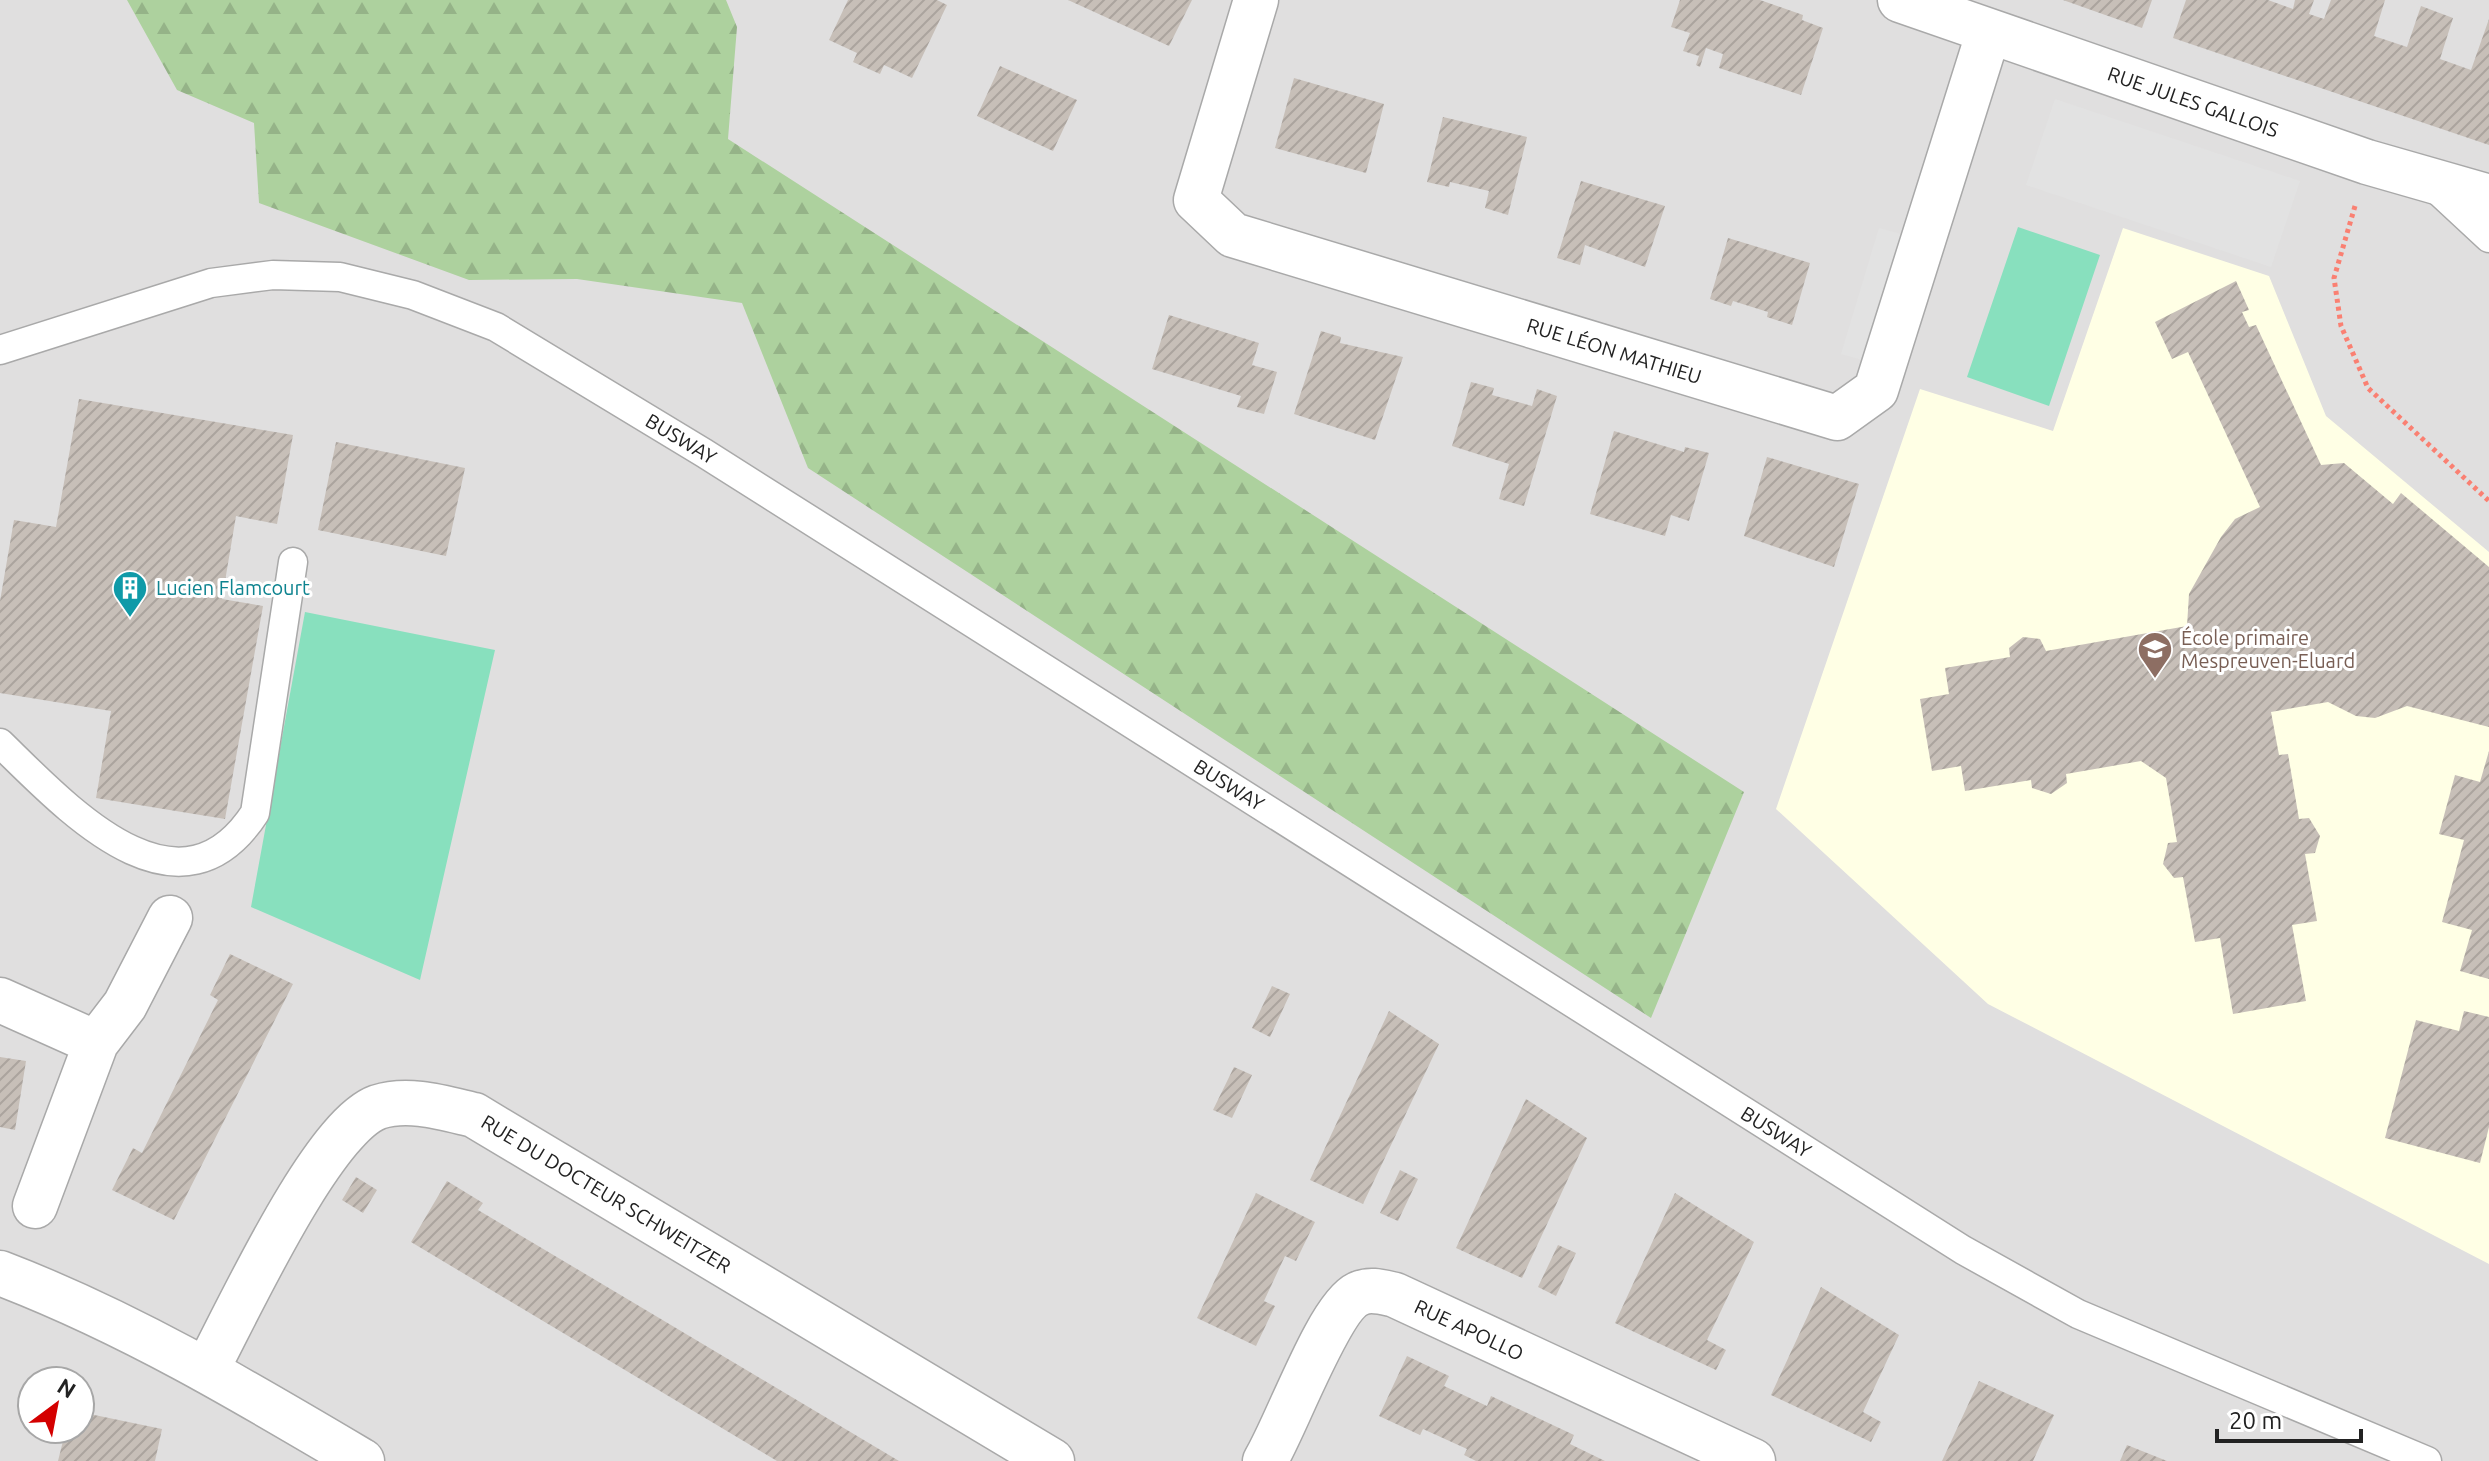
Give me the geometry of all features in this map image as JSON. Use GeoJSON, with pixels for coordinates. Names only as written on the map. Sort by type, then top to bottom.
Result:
{"type":"FeatureCollection","features":[{"type":"Feature","properties":{"kind":"street","name":"RUE LÉON MATHIEU"},"geometry":{"type":"LineString","coordinates":[[1256,0],[1196,200],[1233,235],[1837,418],[1876,390],[1989,31]]}},
{"type":"Feature","properties":{"kind":"street","name":"RUE JULES GALLOIS"},"geometry":{"type":"LineString","coordinates":[[1900,0],[2367,162],[2489,197]]}},
{"type":"Feature","properties":{"kind":"street"},"geometry":{"type":"LineString","coordinates":[[35,1206],[96,1043],[125,1005],[170,918]]}},
{"type":"Feature","properties":{"kind":"street"},"geometry":{"type":"LineString","coordinates":[[0,1000],[96,1043]]}},
{"type":"Feature","properties":{"kind":"street","name":"RUE DU DOCTEUR SCHWEITZER"},"geometry":{"type":"LineString","coordinates":[[207,1369],[291,1210],[334,1143],[377,1107],[424,1103],[474,1115],[1052,1461]]}},
{"type":"Feature","properties":{"kind":"street"},"geometry":{"type":"LineString","coordinates":[[0,1273],[102,1315],[207,1369],[362,1461]]}},
{"type":"Feature","properties":{"kind":"street","name":"RUE APOLLO"},"geometry":{"type":"LineString","coordinates":[[1265,1461],[1337,1315],[1357,1294],[1374,1290],[1395,1295],[1753,1461]]}},
{"type":"Feature","properties":{"kind":"lane"},"geometry":{"type":"LineString","coordinates":[[2426,180],[2489,238]]}},
{"type":"Feature","properties":{"kind":"lane","name":"BUSWAY"},"geometry":{"type":"LineString","coordinates":[[0,350],[211,283],[273,275],[340,277],[413,295],[496,327],[704,453],[1963,1250],[2078,1314],[2427,1461]]}},
{"type":"Feature","properties":{"kind":"lane"},"geometry":{"type":"LineString","coordinates":[[0,743],[83,823],[134,852],[180,863],[215,853],[239,838],[255,813],[293,562]]}},
{"type":"Feature","properties":{"kind":"path"},"geometry":{"type":"LineString","coordinates":[[2367,162],[2334,278],[2341,326],[2368,388],[2489,500]]}},
{"type":"Feature","properties":{"kind":"shaded area"},"geometry":{"type":"Polygon","coordinates":[[[0,0],[2489,0],[2489,1461],[0,1461],[0,0]]]}},
{"type":"Feature","properties":{"kind":"shaded area"},"geometry":{"type":"Polygon","coordinates":[[[2055,99],[2300,181],[2271,267],[2026,185],[2055,99]]]}},
{"type":"Feature","properties":{"kind":"shaded area"},"geometry":{"type":"Polygon","coordinates":[[[1879,228],[1923,240],[1884,366],[1841,354],[1879,228]]]}},
{"type":"Feature","properties":{"kind":"shaded area","name":"École primaire Mespreuven-Eluard"},"geometry":{"type":"Polygon","coordinates":[[[2123,228],[2269,276],[2326,416],[2489,552],[2489,1264],[1988,1004],[1776,809],[1920,389],[2053,431],[2123,228]]]}},
{"type":"Feature","properties":{"kind":"green space"},"geometry":{"type":"Polygon","coordinates":[[[127,0],[726,0],[737,27],[728,139],[1744,792],[1651,1018],[808,468],[742,303],[577,279],[469,280],[259,203],[254,123],[177,90],[127,0]]]}},
{"type":"Feature","properties":{"kind":"green space"},"geometry":{"type":"Polygon","coordinates":[[[2018,227],[2100,255],[2049,406],[1967,377],[2018,227]]]}},
{"type":"Feature","properties":{"kind":"green space"},"geometry":{"type":"Polygon","coordinates":[[[305,612],[495,650],[420,980],[251,907],[305,612]]]}},
{"type":"Feature","properties":{"kind":"building"},"geometry":{"type":"Polygon","coordinates":[[[848,0],[937,0],[947,5],[912,78],[884,65],[880,74],[853,62],[857,53],[829,40],[848,0]]]}},
{"type":"Feature","properties":{"kind":"building"},"geometry":{"type":"Polygon","coordinates":[[[1068,0],[1192,0],[1169,46],[1068,0]]]}},
{"type":"Feature","properties":{"kind":"building"},"geometry":{"type":"Polygon","coordinates":[[[1680,0],[1760,0],[1803,15],[1802,20],[1823,28],[1801,95],[1719,68],[1723,54],[1706,48],[1700,67],[1696,65],[1699,56],[1683,51],[1690,33],[1671,27],[1680,0]]]}},
{"type":"Feature","properties":{"kind":"building"},"geometry":{"type":"Polygon","coordinates":[[[2063,0],[2152,0],[2142,28],[2063,0]]]}},
{"type":"Feature","properties":{"kind":"building"},"geometry":{"type":"Polygon","coordinates":[[[2186,0],[2268,0],[2293,9],[2295,0],[2314,0],[2309,14],[2324,19],[2331,0],[2385,0],[2374,36],[2407,47],[2421,6],[2453,18],[2440,59],[2471,70],[2489,19],[2489,145],[2173,38],[2186,0]]]}},
{"type":"Feature","properties":{"kind":"building"},"geometry":{"type":"Polygon","coordinates":[[[1000,66],[1077,100],[1053,151],[977,116],[1000,66]]]}},
{"type":"Feature","properties":{"kind":"building"},"geometry":{"type":"Polygon","coordinates":[[[1294,78],[1384,104],[1366,173],[1275,148],[1294,78]]]}},
{"type":"Feature","properties":{"kind":"building"},"geometry":{"type":"Polygon","coordinates":[[[1443,117],[1527,137],[1508,215],[1485,208],[1489,191],[1450,182],[1449,187],[1427,182],[1443,117]]]}},
{"type":"Feature","properties":{"kind":"building"},"geometry":{"type":"Polygon","coordinates":[[[1581,181],[1665,206],[1645,267],[1585,245],[1580,265],[1557,258],[1581,181]]]}},
{"type":"Feature","properties":{"kind":"building"},"geometry":{"type":"Polygon","coordinates":[[[1728,238],[1810,263],[1792,325],[1767,317],[1768,312],[1733,301],[1731,306],[1710,299],[1728,238]]]}},
{"type":"Feature","properties":{"kind":"building"},"geometry":{"type":"Polygon","coordinates":[[[2236,281],[2249,310],[2242,312],[2249,327],[2256,325],[2321,465],[2344,463],[2393,504],[2401,493],[2489,567],[2489,727],[2407,706],[2375,718],[2356,716],[2328,702],[2271,712],[2279,755],[2288,754],[2299,819],[2309,818],[2320,836],[2315,853],[2305,854],[2317,921],[2292,925],[2306,1001],[2233,1014],[2220,938],[2195,942],[2183,877],[2174,878],[2163,864],[2168,843],[2177,842],[2166,778],[2141,761],[2066,774],[2067,783],[2051,794],[2032,788],[2031,780],[1965,791],[1961,766],[1932,771],[1920,699],[1949,694],[1945,668],[2010,657],[2009,648],[2023,637],[2040,639],[2046,651],[2187,626],[2189,594],[2221,537],[2235,519],[2260,507],[2188,352],[2172,359],[2155,322],[2236,281]]]}},
{"type":"Feature","properties":{"kind":"building"},"geometry":{"type":"Polygon","coordinates":[[[1169,315],[1259,343],[1252,365],[1277,372],[1264,414],[1237,407],[1241,396],[1152,369],[1169,315]]]}},
{"type":"Feature","properties":{"kind":"building"},"geometry":{"type":"Polygon","coordinates":[[[1321,331],[1341,337],[1340,343],[1403,357],[1375,440],[1294,414],[1321,331]]]}},
{"type":"Feature","properties":{"kind":"building"},"geometry":{"type":"Polygon","coordinates":[[[1471,382],[1494,388],[1492,395],[1532,406],[1537,389],[1557,396],[1524,506],[1499,499],[1509,464],[1452,446],[1471,382]]]}},
{"type":"Feature","properties":{"kind":"building","name":"Lucien Flamcourt"},"geometry":{"type":"Polygon","coordinates":[[[79,399],[293,435],[277,524],[236,516],[222,599],[263,606],[225,819],[96,798],[111,711],[0,693],[0,601],[14,520],[56,527],[79,399]]]}},
{"type":"Feature","properties":{"kind":"building"},"geometry":{"type":"Polygon","coordinates":[[[1614,431],[1684,452],[1685,447],[1709,453],[1689,521],[1671,515],[1665,536],[1590,514],[1614,431]]]}},
{"type":"Feature","properties":{"kind":"building"},"geometry":{"type":"Polygon","coordinates":[[[336,442],[465,468],[446,556],[318,530],[336,442]]]}},
{"type":"Feature","properties":{"kind":"building"},"geometry":{"type":"Polygon","coordinates":[[[1767,457],[1859,484],[1834,567],[1744,536],[1767,457]]]}},
{"type":"Feature","properties":{"kind":"building"},"geometry":{"type":"Polygon","coordinates":[[[2489,751],[2489,979],[2460,971],[2472,930],[2442,922],[2464,840],[2439,834],[2455,775],[2480,782],[2489,751]]]}},
{"type":"Feature","properties":{"kind":"building"},"geometry":{"type":"Polygon","coordinates":[[[230,954],[293,984],[174,1220],[112,1190],[133,1148],[142,1153],[218,1000],[210,995],[230,954]]]}},
{"type":"Feature","properties":{"kind":"building"},"geometry":{"type":"Polygon","coordinates":[[[1272,986],[1290,994],[1270,1037],[1252,1028],[1272,986]]]}},
{"type":"Feature","properties":{"kind":"building"},"geometry":{"type":"Polygon","coordinates":[[[1389,1011],[1439,1044],[1363,1204],[1310,1180],[1389,1011]]]}},
{"type":"Feature","properties":{"kind":"building"},"geometry":{"type":"Polygon","coordinates":[[[2464,1011],[2489,1017],[2489,1127],[2480,1163],[2385,1138],[2416,1020],[2459,1031],[2464,1011]]]}},
{"type":"Feature","properties":{"kind":"building"},"geometry":{"type":"Polygon","coordinates":[[[0,1057],[26,1061],[15,1130],[0,1127],[0,1057]]]}},
{"type":"Feature","properties":{"kind":"building"},"geometry":{"type":"Polygon","coordinates":[[[1234,1067],[1252,1075],[1232,1118],[1213,1110],[1234,1067]]]}},
{"type":"Feature","properties":{"kind":"building"},"geometry":{"type":"Polygon","coordinates":[[[1526,1099],[1587,1138],[1522,1278],[1456,1248],[1526,1099]]]}},
{"type":"Feature","properties":{"kind":"building"},"geometry":{"type":"Polygon","coordinates":[[[1400,1170],[1418,1179],[1398,1221],[1380,1213],[1400,1170]]]}},
{"type":"Feature","properties":{"kind":"building"},"geometry":{"type":"Polygon","coordinates":[[[356,1177],[377,1190],[363,1213],[342,1200],[356,1177]]]}},
{"type":"Feature","properties":{"kind":"building"},"geometry":{"type":"Polygon","coordinates":[[[447,1181],[483,1203],[478,1210],[899,1461],[777,1461],[411,1242],[447,1181]]]}},
{"type":"Feature","properties":{"kind":"building"},"geometry":{"type":"Polygon","coordinates":[[[1256,1193],[1315,1222],[1296,1261],[1285,1256],[1264,1301],[1275,1306],[1256,1346],[1197,1318],[1256,1193]]]}},
{"type":"Feature","properties":{"kind":"building"},"geometry":{"type":"Polygon","coordinates":[[[1675,1193],[1754,1242],[1707,1340],[1726,1350],[1716,1370],[1615,1323],[1675,1193]]]}},
{"type":"Feature","properties":{"kind":"building"},"geometry":{"type":"Polygon","coordinates":[[[1558,1245],[1576,1253],[1556,1296],[1538,1287],[1558,1245]]]}},
{"type":"Feature","properties":{"kind":"building"},"geometry":{"type":"Polygon","coordinates":[[[1821,1287],[1899,1335],[1863,1412],[1881,1422],[1871,1442],[1771,1395],[1821,1287]]]}},
{"type":"Feature","properties":{"kind":"building"},"geometry":{"type":"Polygon","coordinates":[[[1407,1356],[1449,1376],[1444,1386],[1487,1406],[1491,1396],[1574,1435],[1570,1444],[1605,1461],[1476,1461],[1464,1455],[1467,1449],[1423,1429],[1420,1435],[1379,1416],[1407,1356]]]}},
{"type":"Feature","properties":{"kind":"building"},"geometry":{"type":"Polygon","coordinates":[[[1979,1381],[2054,1415],[2033,1461],[1942,1461],[1979,1381]]]}},
{"type":"Feature","properties":{"kind":"building"},"geometry":{"type":"Polygon","coordinates":[[[96,1415],[162,1429],[155,1461],[58,1461],[62,1445],[96,1445],[96,1415]]]}},
{"type":"Feature","properties":{"kind":"building"},"geometry":{"type":"Polygon","coordinates":[[[2127,1445],[2167,1461],[2120,1461],[2127,1445]]]}},
{"type":"Feature","properties":{"kind":"place","name":"Lucien Flamcourt"},"geometry":{"type":"Point","coordinates":[130,619]}},
{"type":"Feature","properties":{"kind":"place","name":"École primaire Mespreuven-Eluard"},"geometry":{"type":"Point","coordinates":[2155,680]}}]}
